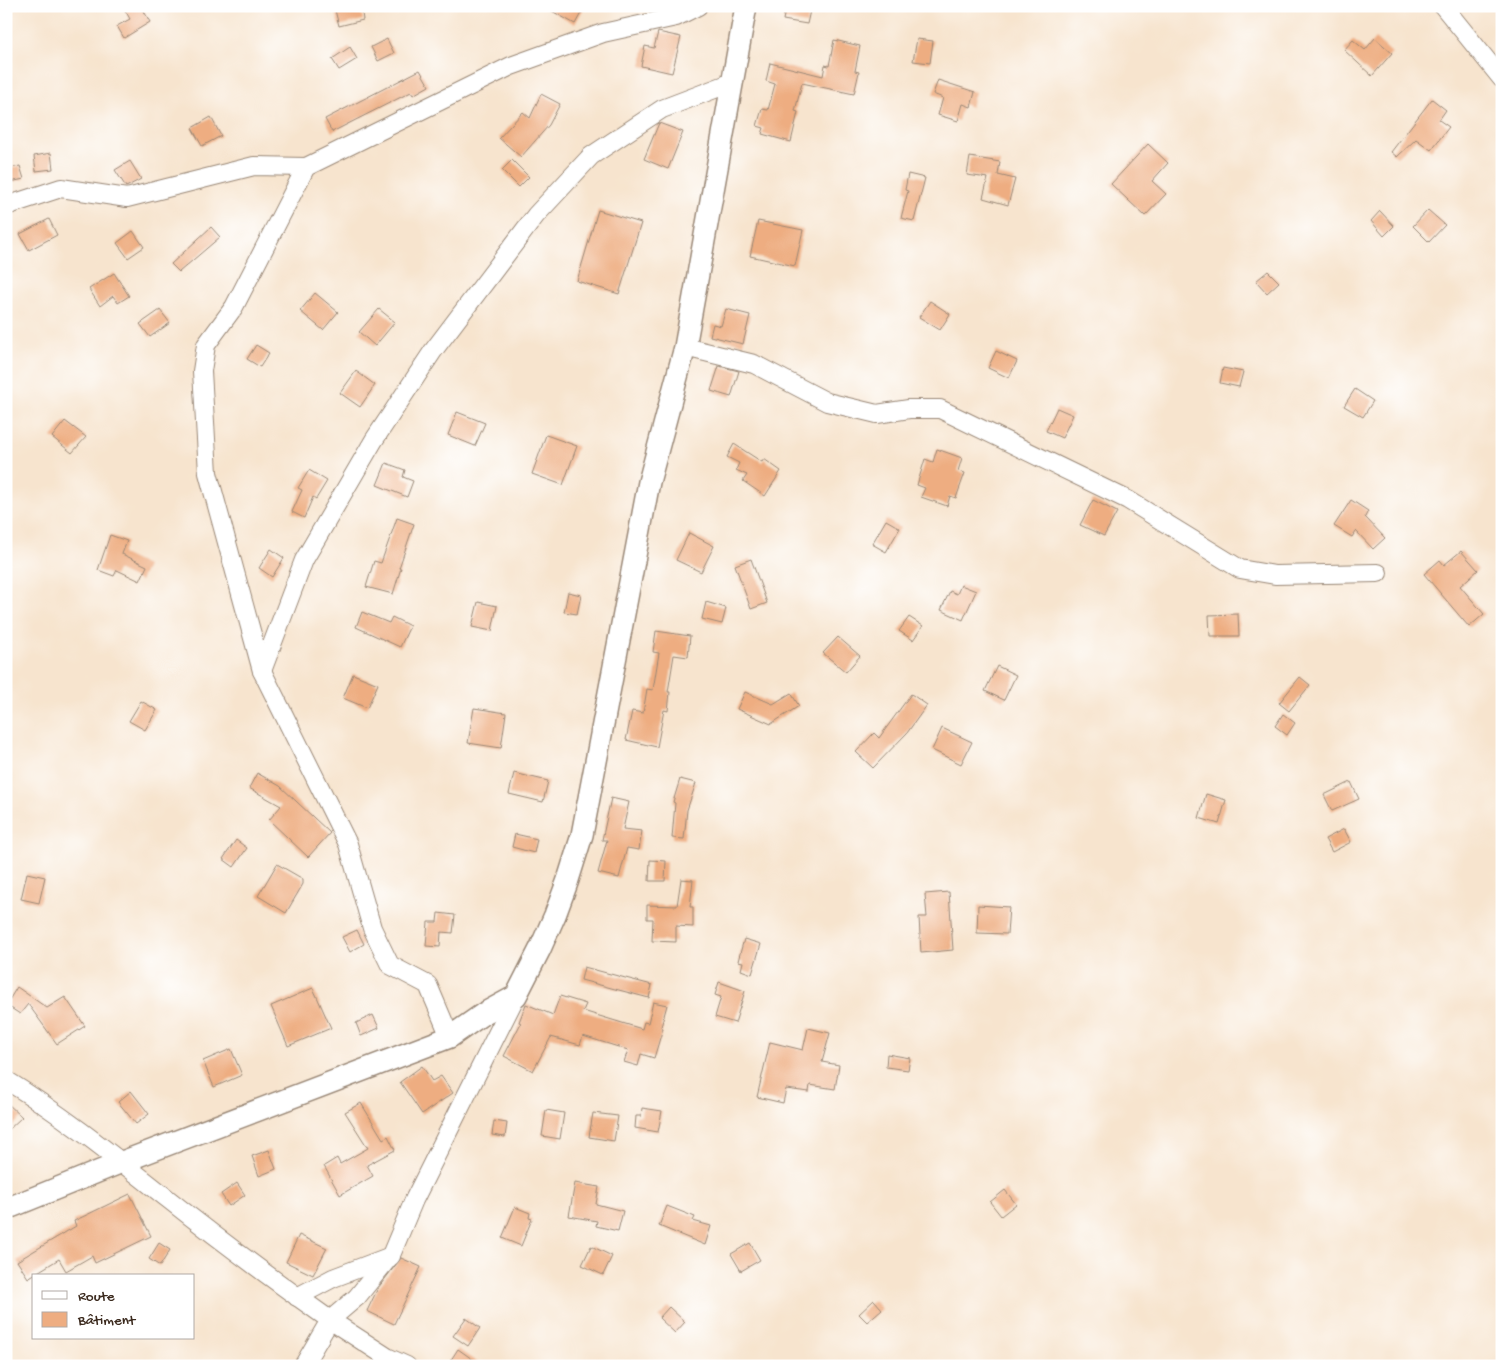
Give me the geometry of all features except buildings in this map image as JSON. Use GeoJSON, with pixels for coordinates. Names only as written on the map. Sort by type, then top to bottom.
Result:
{"type":"FeatureCollection","features":[{"type":"Feature","properties":{"kind":"street"},"geometry":{"type":"LineString","coordinates":[[6,206],[61,188],[127,198],[254,166],[306,167],[511,66],[603,33],[676,16],[698,6]]}},
{"type":"Feature","properties":{"kind":"street"},"geometry":{"type":"LineString","coordinates":[[303,1366],[330,1320],[357,1298],[391,1255],[414,1200],[540,949],[555,914],[582,835],[649,482],[685,347],[746,6]]}},
{"type":"Feature","properties":{"kind":"street"},"geometry":{"type":"LineString","coordinates":[[1443,6],[1502,79]]}},
{"type":"Feature","properties":{"kind":"street"},"geometry":{"type":"LineString","coordinates":[[262,671],[304,560],[374,440],[433,351],[536,215],[591,156],[662,109],[733,82]]}},
{"type":"Feature","properties":{"kind":"street"},"geometry":{"type":"LineString","coordinates":[[306,167],[234,307],[206,345],[202,371],[208,473],[262,671],[348,844],[372,928],[390,965],[428,985],[450,1037]]}},
{"type":"Feature","properties":{"kind":"street"},"geometry":{"type":"LineString","coordinates":[[685,347],[754,364],[827,402],[877,414],[909,409],[940,410],[1128,500],[1240,569],[1275,575],[1378,573]]}},
{"type":"Feature","properties":{"kind":"street"},"geometry":{"type":"LineString","coordinates":[[6,1210],[122,1162],[450,1037],[484,1014],[516,996]]}},
{"type":"Feature","properties":{"kind":"street"},"geometry":{"type":"LineString","coordinates":[[6,1080],[30,1094],[122,1162],[297,1297],[387,1357],[407,1366]]}},
{"type":"Feature","properties":{"kind":"street"},"geometry":{"type":"LineString","coordinates":[[297,1297],[333,1278],[391,1255]]}}]}
